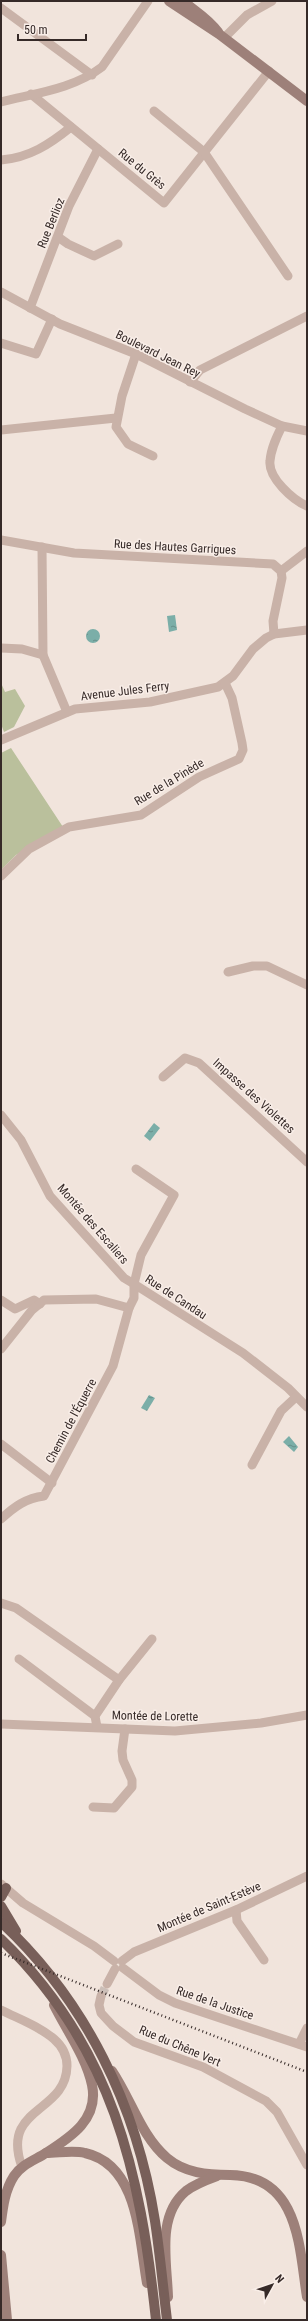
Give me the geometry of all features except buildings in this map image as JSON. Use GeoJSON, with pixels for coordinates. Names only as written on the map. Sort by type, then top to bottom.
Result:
{"type":"FeatureCollection","features":[{"type":"Feature","properties":{"kind":"main road"},"geometry":{"type":"LineString","coordinates":[[168,1],[221,36],[307,101]]}},
{"type":"Feature","properties":{"kind":"main road"},"geometry":{"type":"LineString","coordinates":[[183,1],[212,23],[221,36]]}},
{"type":"Feature","properties":{"kind":"main road"},"geometry":{"type":"LineString","coordinates":[[1,1906],[24,1944],[81,2016],[107,2065],[126,2109],[142,2158],[155,2220],[168,2320]]}},
{"type":"Feature","properties":{"kind":"main road"},"geometry":{"type":"LineString","coordinates":[[1,1922],[24,1944]]}},
{"type":"Feature","properties":{"kind":"main road"},"geometry":{"type":"LineString","coordinates":[[1,1939],[44,1987],[74,2029],[91,2058],[103,2084],[125,2142],[136,2185],[144,2230],[155,2320]]}},
{"type":"Feature","properties":{"kind":"main road"},"geometry":{"type":"LineString","coordinates":[[1,2222],[4,2197],[15,2174],[22,2167],[46,2154],[81,2128],[91,2110],[93,2098],[92,2086],[82,2060],[44,1987]]}},
{"type":"Feature","properties":{"kind":"main road"},"geometry":{"type":"LineString","coordinates":[[107,2065],[124,2089],[139,2120],[158,2148],[167,2158],[186,2170],[217,2176],[247,2177],[270,2188],[280,2198],[294,2222],[300,2240],[305,2263],[307,2297]]}},
{"type":"Feature","properties":{"kind":"main road"},"geometry":{"type":"LineString","coordinates":[[46,2154],[75,2152],[86,2153],[109,2164],[125,2183],[133,2208],[155,2320]]}},
{"type":"Feature","properties":{"kind":"main road"},"geometry":{"type":"LineString","coordinates":[[168,2320],[165,2238],[170,2216],[177,2201],[187,2190],[217,2176]]}},
{"type":"Feature","properties":{"kind":"main road"},"geometry":{"type":"LineString","coordinates":[[1,2255],[3,2290],[7,2320]]}},
{"type":"Feature","properties":{"kind":"street"},"geometry":{"type":"LineString","coordinates":[[1,102],[71,85],[92,75],[102,67],[148,1]]}},
{"type":"Feature","properties":{"kind":"street"},"geometry":{"type":"LineString","coordinates":[[221,36],[247,15],[264,4],[272,1]]}},
{"type":"Feature","properties":{"kind":"street"},"geometry":{"type":"LineString","coordinates":[[1,8],[92,75]]}},
{"type":"Feature","properties":{"kind":"street","name":"Rue du Grès"},"geometry":{"type":"LineString","coordinates":[[31,94],[164,202],[268,71]]}},
{"type":"Feature","properties":{"kind":"street"},"geometry":{"type":"LineString","coordinates":[[154,111],[204,152],[288,276]]}},
{"type":"Feature","properties":{"kind":"street"},"geometry":{"type":"LineString","coordinates":[[1,160],[16,159],[33,152],[52,142],[71,127]]}},
{"type":"Feature","properties":{"kind":"street","name":"Rue Berlioz"},"geometry":{"type":"LineString","coordinates":[[30,308],[70,206],[98,149]]}},
{"type":"Feature","properties":{"kind":"street"},"geometry":{"type":"LineString","coordinates":[[58,237],[68,244],[94,256],[118,244]]}},
{"type":"Feature","properties":{"kind":"street","name":"Boulevard Jean Rey"},"geometry":{"type":"LineString","coordinates":[[1,292],[52,319],[136,354],[190,382],[282,426],[307,431]]}},
{"type":"Feature","properties":{"kind":"street"},"geometry":{"type":"LineString","coordinates":[[190,382],[200,370],[307,316]]}},
{"type":"Feature","properties":{"kind":"street"},"geometry":{"type":"LineString","coordinates":[[1,343],[36,354],[52,319]]}},
{"type":"Feature","properties":{"kind":"street"},"geometry":{"type":"LineString","coordinates":[[136,354],[116,418],[116,427],[128,444],[153,456]]}},
{"type":"Feature","properties":{"kind":"street"},"geometry":{"type":"LineString","coordinates":[[1,430],[116,418]]}},
{"type":"Feature","properties":{"kind":"street"},"geometry":{"type":"LineString","coordinates":[[282,426],[275,440],[269,462],[280,488],[307,506]]}},
{"type":"Feature","properties":{"kind":"street","name":"Rue des Hautes Garrigues"},"geometry":{"type":"LineString","coordinates":[[1,540],[74,553],[204,562],[266,562],[273,564],[281,571]]}},
{"type":"Feature","properties":{"kind":"street"},"geometry":{"type":"LineString","coordinates":[[42,547],[44,655],[66,712]]}},
{"type":"Feature","properties":{"kind":"street"},"geometry":{"type":"LineString","coordinates":[[274,634],[273,621],[282,578],[281,571],[307,551]]}},
{"type":"Feature","properties":{"kind":"street","name":"Avenue Jules Ferry"},"geometry":{"type":"LineString","coordinates":[[1,740],[66,712],[84,708],[150,702],[202,692],[226,683],[234,676],[259,642],[274,634],[307,630]]}},
{"type":"Feature","properties":{"kind":"street"},"geometry":{"type":"LineString","coordinates":[[1,648],[22,649],[44,655]]}},
{"type":"Feature","properties":{"kind":"street","name":"Rue de la Pinède"},"geometry":{"type":"LineString","coordinates":[[1,876],[29,850],[59,832],[80,824],[141,815],[198,777],[239,759],[243,750],[242,743],[232,698],[226,683]]}},
{"type":"Feature","properties":{"kind":"street"},"geometry":{"type":"LineString","coordinates":[[228,972],[253,966],[267,966],[307,985]]}},
{"type":"Feature","properties":{"kind":"street","name":"Impasse des Violettes"},"geometry":{"type":"LineString","coordinates":[[163,1077],[185,1058],[199,1063],[307,1162]]}},
{"type":"Feature","properties":{"kind":"street","name":"Montée des Escaliers"},"geometry":{"type":"LineString","coordinates":[[1,1115],[21,1140],[50,1196],[124,1278],[134,1284]]}},
{"type":"Feature","properties":{"kind":"street"},"geometry":{"type":"LineString","coordinates":[[134,1284],[141,1256],[174,1195],[136,1169]]}},
{"type":"Feature","properties":{"kind":"street","name":"Rue de Candau"},"geometry":{"type":"LineString","coordinates":[[129,1308],[134,1298],[134,1284]]}},
{"type":"Feature","properties":{"kind":"street","name":"Rue de Candau"},"geometry":{"type":"LineString","coordinates":[[134,1284],[243,1353],[288,1388],[307,1407]]}},
{"type":"Feature","properties":{"kind":"street"},"geometry":{"type":"LineString","coordinates":[[1,1350],[32,1310],[44,1300],[96,1299],[129,1308]]}},
{"type":"Feature","properties":{"kind":"street"},"geometry":{"type":"LineString","coordinates":[[1,1300],[15,1309],[34,1300],[40,1304]]}},
{"type":"Feature","properties":{"kind":"street","name":"Chemin de l'Équerre"},"geometry":{"type":"LineString","coordinates":[[1,1519],[14,1507],[31,1497],[44,1496],[52,1483],[113,1366],[129,1308]]}},
{"type":"Feature","properties":{"kind":"street"},"geometry":{"type":"LineString","coordinates":[[252,1465],[281,1411],[296,1397]]}},
{"type":"Feature","properties":{"kind":"street"},"geometry":{"type":"LineString","coordinates":[[1,1444],[52,1483]]}},
{"type":"Feature","properties":{"kind":"street"},"geometry":{"type":"LineString","coordinates":[[1,1603],[16,1608],[119,1680]]}},
{"type":"Feature","properties":{"kind":"street"},"geometry":{"type":"LineString","coordinates":[[95,1716],[119,1680],[152,1639]]}},
{"type":"Feature","properties":{"kind":"street"},"geometry":{"type":"LineString","coordinates":[[19,1659],[95,1716],[97,1727]]}},
{"type":"Feature","properties":{"kind":"street","name":"Montée de Lorette"},"geometry":{"type":"LineString","coordinates":[[1,1724],[175,1731],[213,1729],[307,1715]]}},
{"type":"Feature","properties":{"kind":"street"},"geometry":{"type":"LineString","coordinates":[[93,1807],[114,1808],[132,1787],[132,1780],[122,1751],[125,1729]]}},
{"type":"Feature","properties":{"kind":"street","name":"Montée de Saint-Estève"},"geometry":{"type":"LineString","coordinates":[[118,1965],[134,1952],[236,1910],[307,1876]]}},
{"type":"Feature","properties":{"kind":"street","name":"Rue de la Justice"},"geometry":{"type":"LineString","coordinates":[[3,1889],[23,1903],[94,1946],[159,1995],[175,2003],[303,2046]]}},
{"type":"Feature","properties":{"kind":"street"},"geometry":{"type":"LineString","coordinates":[[236,1910],[237,1921],[264,1960]]}},
{"type":"Feature","properties":{"kind":"street"},"geometry":{"type":"LineString","coordinates":[[106,1984],[118,1965]]}},
{"type":"Feature","properties":{"kind":"street","name":"Rue du Chêne Vert"},"geometry":{"type":"LineString","coordinates":[[101,1996],[99,2004],[101,2013],[112,2026],[134,2042],[203,2067],[266,2101],[277,2112],[307,2165]]}},
{"type":"Feature","properties":{"kind":"street"},"geometry":{"type":"LineString","coordinates":[[1,2010],[53,2038],[65,2053],[67,2063],[67,2072],[60,2089],[21,2120],[16,2128],[14,2148],[22,2167]]}},
{"type":"Feature","properties":{"kind":"street"},"geometry":{"type":"LineString","coordinates":[[303,2046],[307,2028]]}},
{"type":"Feature","properties":{"kind":"green space"},"geometry":{"type":"Polygon","coordinates":[[[1,683],[5,692],[15,689],[25,706],[14,727],[4,732],[1,724],[1,683]]]}},
{"type":"Feature","properties":{"kind":"green space"},"geometry":{"type":"Polygon","coordinates":[[[11,748],[63,827],[16,855],[1,870],[1,753],[11,748]]]}},
{"type":"Feature","properties":{"kind":"water"},"geometry":{"type":"Polygon","coordinates":[[[175,615],[177,630],[169,632],[167,616],[175,615]]]}},
{"type":"Feature","properties":{"kind":"water"},"geometry":{"type":"Polygon","coordinates":[[[93,629],[98,631],[100,636],[98,641],[93,643],[88,641],[86,636],[88,631],[93,629]]]}},
{"type":"Feature","properties":{"kind":"water"},"geometry":{"type":"Polygon","coordinates":[[[154,1123],[160,1128],[150,1141],[144,1136],[154,1123]]]}},
{"type":"Feature","properties":{"kind":"water"},"geometry":{"type":"Polygon","coordinates":[[[149,1395],[155,1398],[147,1411],[141,1408],[149,1395]]]}},
{"type":"Feature","properties":{"kind":"water"},"geometry":{"type":"Polygon","coordinates":[[[289,1436],[298,1447],[294,1452],[283,1442],[289,1436]]]}},
{"type":"Feature","properties":{"kind":"tunnel"},"geometry":{"type":"LineString","coordinates":[[101,1996],[107,1984]]}},
{"type":"Feature","properties":{"kind":"railway"},"geometry":{"type":"LineString","coordinates":[[1,1953],[307,2072]]}}]}
